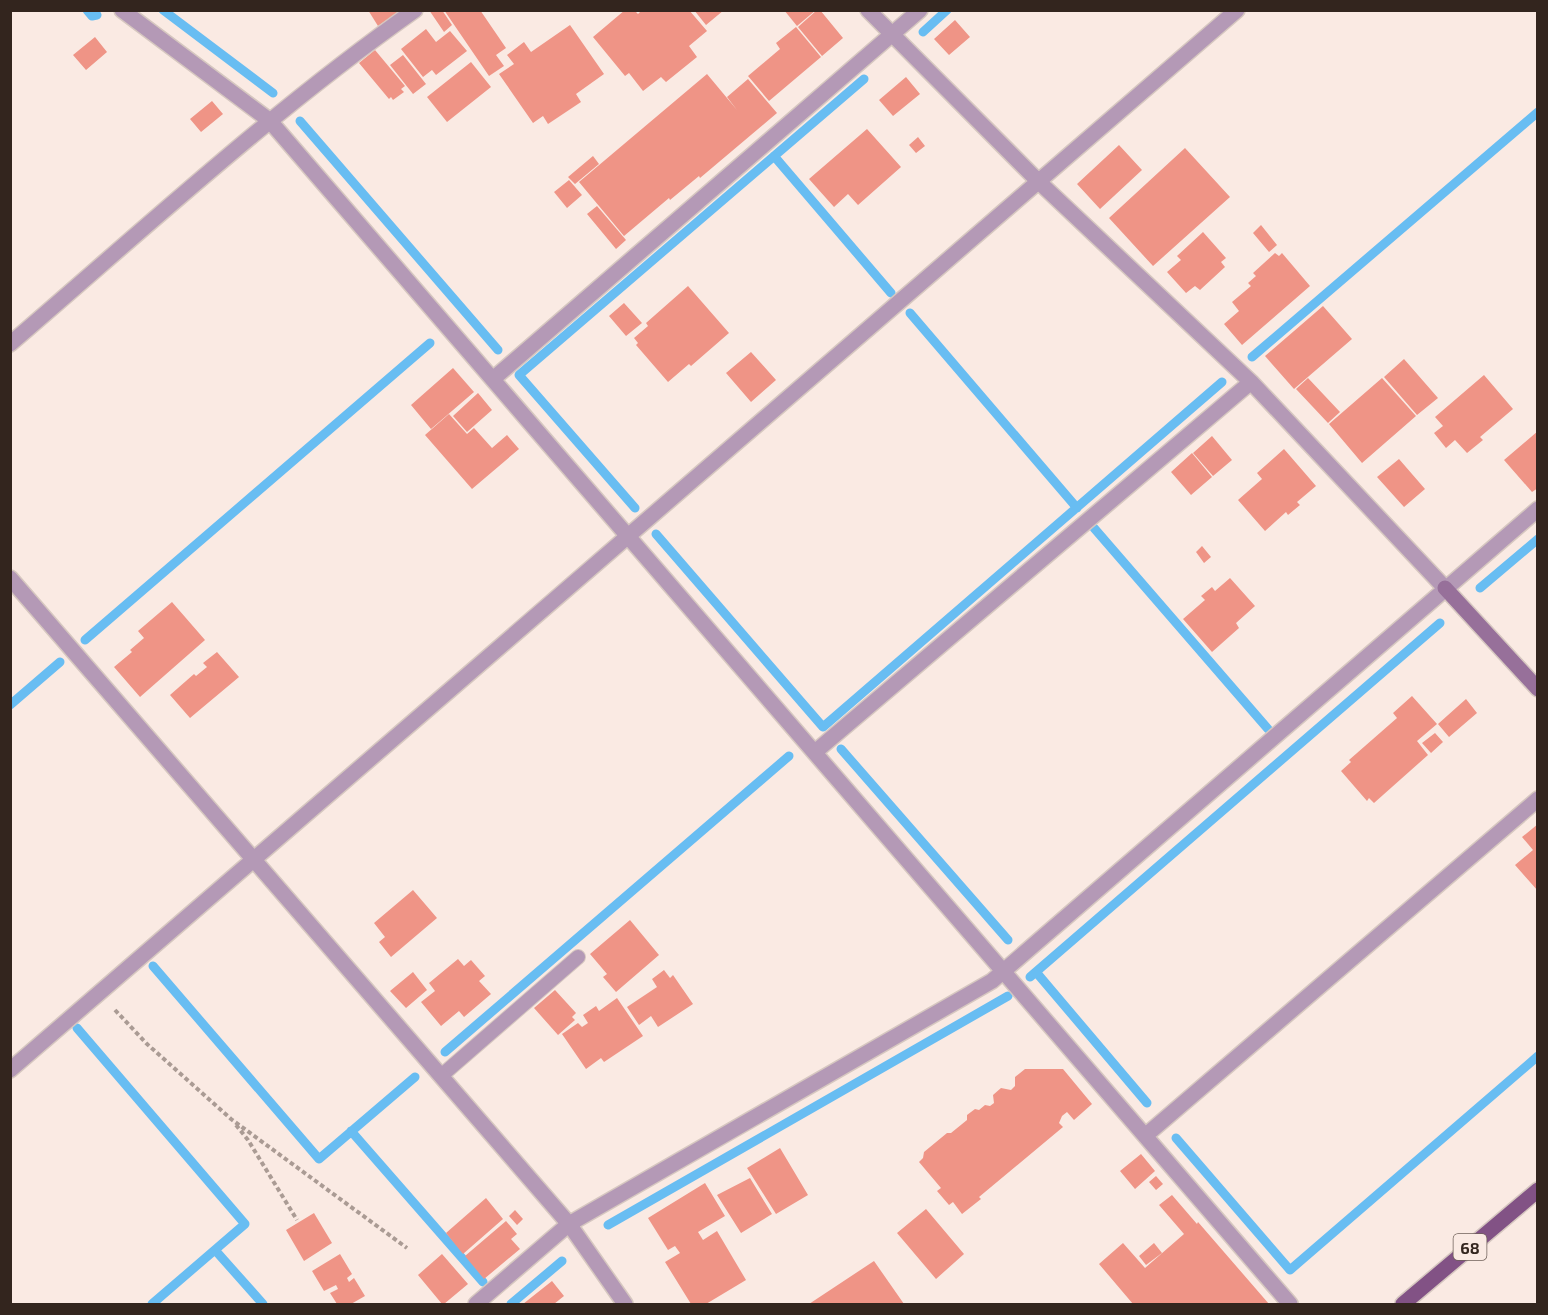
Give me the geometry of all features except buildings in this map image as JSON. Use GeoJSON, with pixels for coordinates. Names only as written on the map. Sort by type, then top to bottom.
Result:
{"type":"FeatureCollection","features":[{"type":"Feature","properties":{"kind":"main road","name":"68"},"geometry":{"type":"LineString","coordinates":[[1403,1305],[1538,1190]]}},
{"type":"Feature","properties":{"kind":"street"},"geometry":{"type":"LineString","coordinates":[[122,10],[269,120],[1290,1305]]}},
{"type":"Feature","properties":{"kind":"street"},"geometry":{"type":"LineString","coordinates":[[10,344],[269,120],[415,10]]}},
{"type":"Feature","properties":{"kind":"street"},"geometry":{"type":"LineString","coordinates":[[868,10],[1039,182],[1251,382],[1538,689]]}},
{"type":"Feature","properties":{"kind":"street"},"geometry":{"type":"LineString","coordinates":[[493,379],[920,10]]}},
{"type":"Feature","properties":{"kind":"street"},"geometry":{"type":"LineString","coordinates":[[10,1070],[1237,10]]}},
{"type":"Feature","properties":{"kind":"street"},"geometry":{"type":"LineString","coordinates":[[815,752],[1251,382]]}},
{"type":"Feature","properties":{"kind":"street"},"geometry":{"type":"LineString","coordinates":[[476,1305],[569,1224],[992,981],[1538,509]]}},
{"type":"Feature","properties":{"kind":"street"},"geometry":{"type":"LineString","coordinates":[[10,578],[569,1224],[625,1305]]}},
{"type":"Feature","properties":{"kind":"street"},"geometry":{"type":"LineString","coordinates":[[1145,1136],[1538,799]]}},
{"type":"Feature","properties":{"kind":"lane"},"geometry":{"type":"LineString","coordinates":[[441,1076],[578,957]]}},
{"type":"Feature","properties":{"kind":"path"},"geometry":{"type":"LineString","coordinates":[[99,993],[147,1044],[231,1119],[407,1248]]}},
{"type":"Feature","properties":{"kind":"path"},"geometry":{"type":"LineString","coordinates":[[231,1119],[248,1140],[297,1220]]}},
{"type":"Feature","properties":{"kind":"waterway"},"geometry":{"type":"LineString","coordinates":[[87,10],[92,16],[97,15]]}},
{"type":"Feature","properties":{"kind":"waterway"},"geometry":{"type":"LineString","coordinates":[[163,10],[273,93]]}},
{"type":"Feature","properties":{"kind":"waterway"},"geometry":{"type":"LineString","coordinates":[[923,32],[947,10]]}},
{"type":"Feature","properties":{"kind":"waterway"},"geometry":{"type":"LineString","coordinates":[[635,508],[519,375],[864,79]]}},
{"type":"Feature","properties":{"kind":"waterway"},"geometry":{"type":"LineString","coordinates":[[1252,357],[1538,112]]}},
{"type":"Feature","properties":{"kind":"waterway"},"geometry":{"type":"LineString","coordinates":[[300,121],[498,350]]}},
{"type":"Feature","properties":{"kind":"waterway"},"geometry":{"type":"LineString","coordinates":[[774,156],[891,293]]}},
{"type":"Feature","properties":{"kind":"waterway"},"geometry":{"type":"LineString","coordinates":[[910,313],[1077,508]]}},
{"type":"Feature","properties":{"kind":"waterway"},"geometry":{"type":"LineString","coordinates":[[85,640],[430,343]]}},
{"type":"Feature","properties":{"kind":"waterway"},"geometry":{"type":"LineString","coordinates":[[656,534],[823,727],[1222,382]]}},
{"type":"Feature","properties":{"kind":"waterway"},"geometry":{"type":"LineString","coordinates":[[1094,528],[1268,729]]}},
{"type":"Feature","properties":{"kind":"waterway"},"geometry":{"type":"LineString","coordinates":[[1480,588],[1538,539]]}},
{"type":"Feature","properties":{"kind":"waterway"},"geometry":{"type":"LineString","coordinates":[[1030,977],[1440,623]]}},
{"type":"Feature","properties":{"kind":"waterway"},"geometry":{"type":"LineString","coordinates":[[10,705],[60,662]]}},
{"type":"Feature","properties":{"kind":"waterway"},"geometry":{"type":"LineString","coordinates":[[841,749],[1008,940]]}},
{"type":"Feature","properties":{"kind":"waterway"},"geometry":{"type":"LineString","coordinates":[[445,1052],[789,756]]}},
{"type":"Feature","properties":{"kind":"waterway"},"geometry":{"type":"LineString","coordinates":[[153,966],[319,1159],[415,1077]]}},
{"type":"Feature","properties":{"kind":"waterway"},"geometry":{"type":"LineString","coordinates":[[1036,972],[1147,1103]]}},
{"type":"Feature","properties":{"kind":"waterway"},"geometry":{"type":"LineString","coordinates":[[608,1225],[1008,996]]}},
{"type":"Feature","properties":{"kind":"waterway"},"geometry":{"type":"LineString","coordinates":[[77,1028],[245,1224],[152,1304]]}},
{"type":"Feature","properties":{"kind":"waterway"},"geometry":{"type":"LineString","coordinates":[[1176,1138],[1290,1270],[1538,1056]]}},
{"type":"Feature","properties":{"kind":"waterway"},"geometry":{"type":"LineString","coordinates":[[351,1131],[483,1282]]}},
{"type":"Feature","properties":{"kind":"waterway"},"geometry":{"type":"LineString","coordinates":[[215,1250],[263,1304]]}},
{"type":"Feature","properties":{"kind":"waterway"},"geometry":{"type":"LineString","coordinates":[[511,1304],[562,1261]]}}]}
